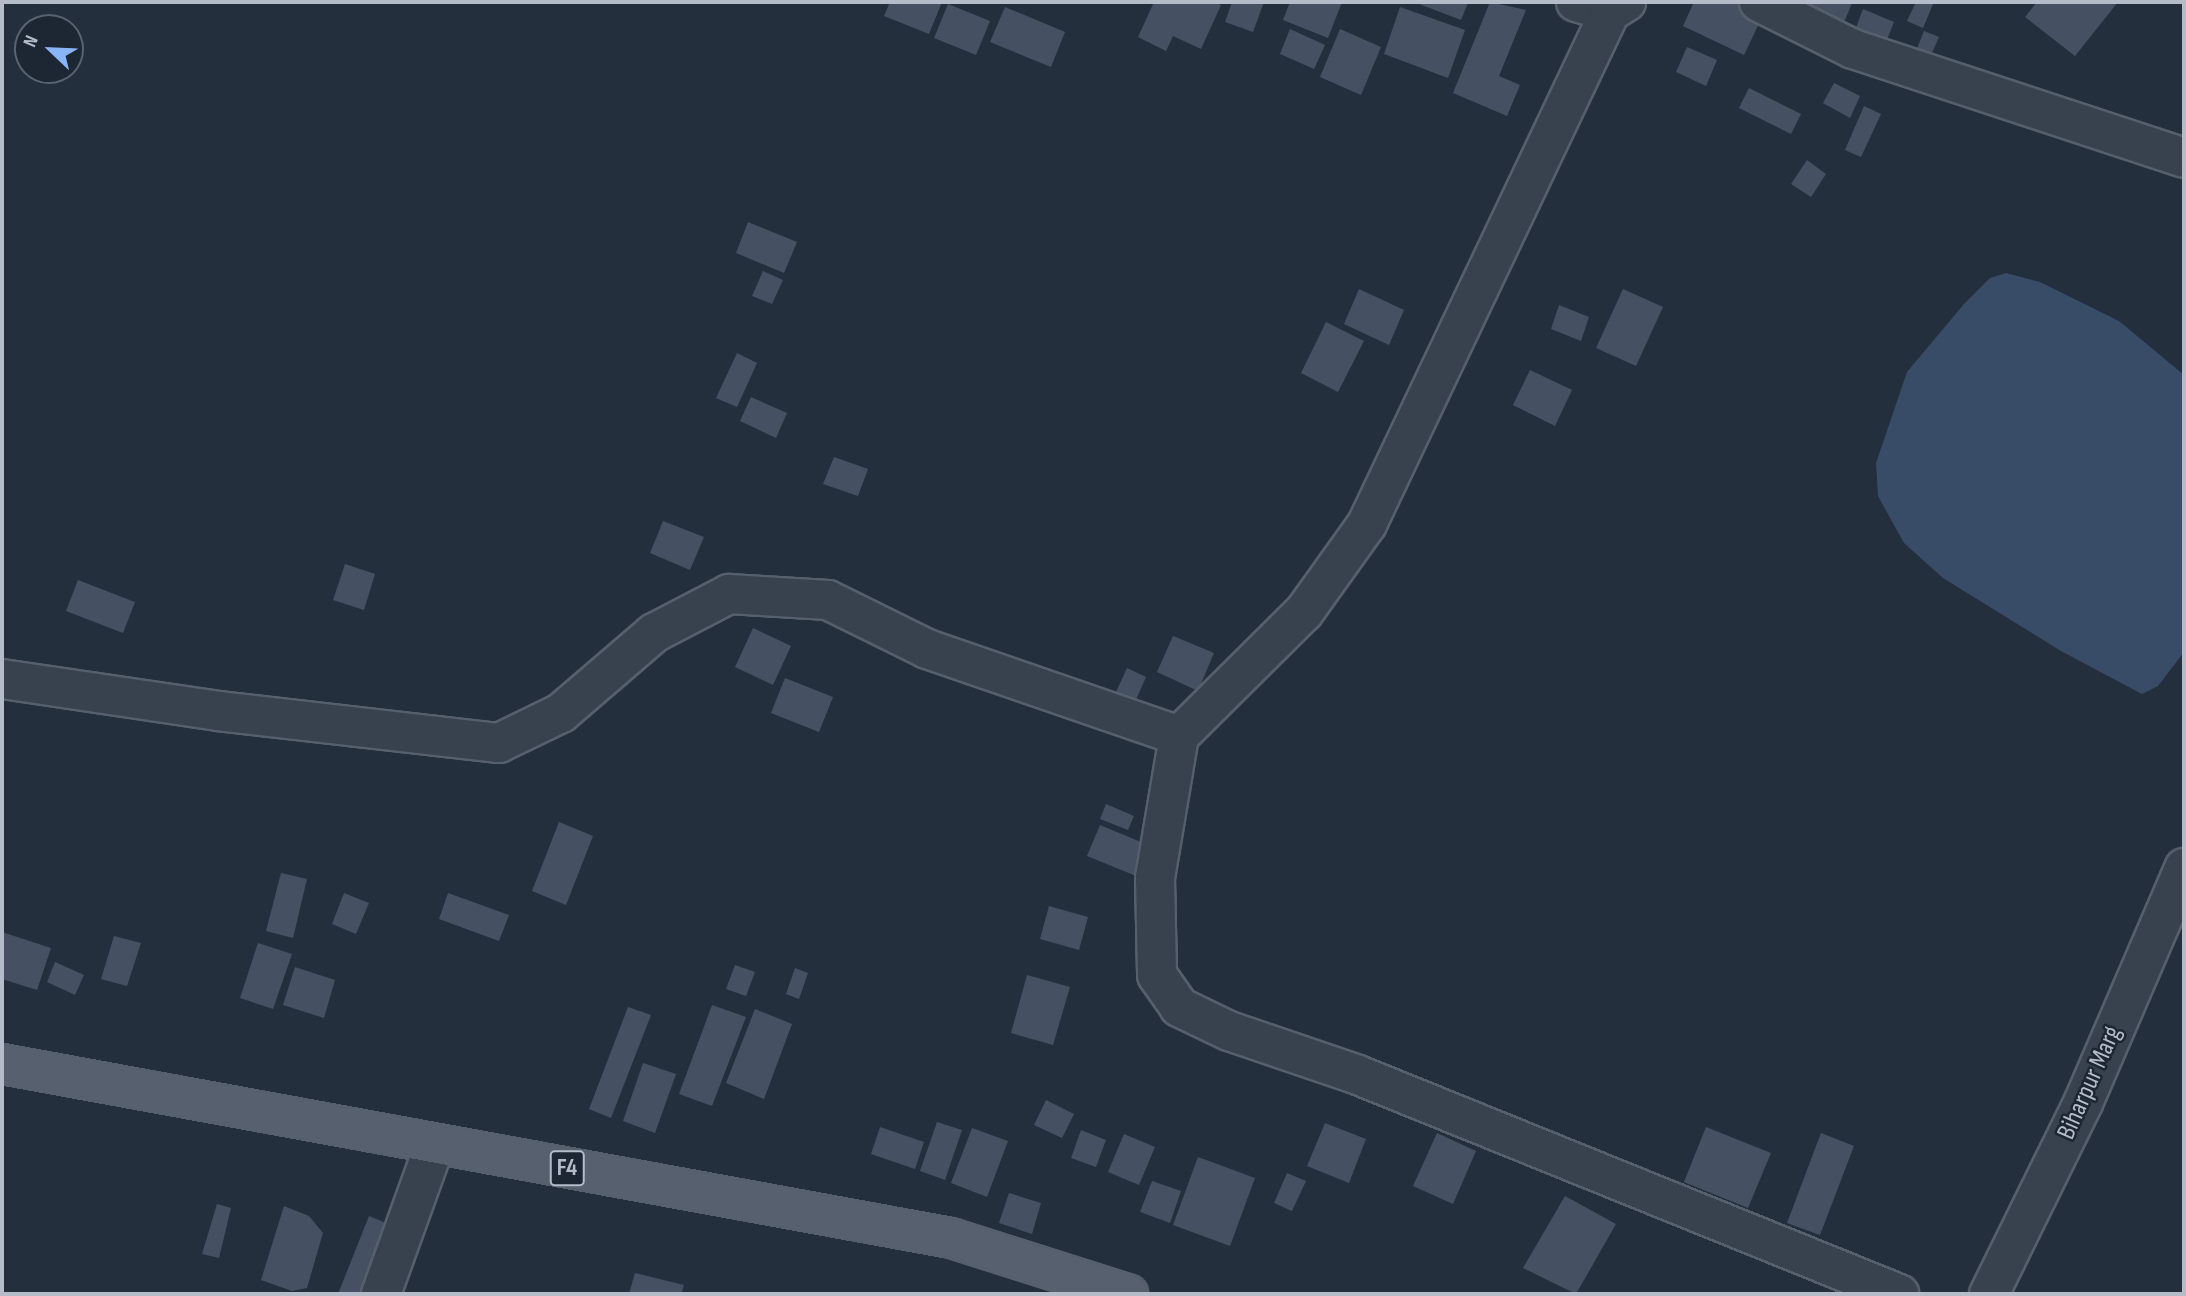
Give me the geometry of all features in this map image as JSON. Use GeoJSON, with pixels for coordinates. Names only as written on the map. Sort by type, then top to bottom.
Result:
{"type":"FeatureCollection","features":[{"type":"Feature","properties":{"kind":"main road","name":"F4"},"geometry":{"type":"LineString","coordinates":[[2,1064],[951,1238],[1128,1294]]}},
{"type":"Feature","properties":{"kind":"street"},"geometry":{"type":"LineString","coordinates":[[1759,2],[1853,50],[2184,158]]}},
{"type":"Feature","properties":{"kind":"street"},"geometry":{"type":"LineString","coordinates":[[1604,5],[1367,524],[1304,612],[1179,736],[1155,878],[1157,975],[1178,1007],[1228,1031],[1358,1075],[1899,1294]]}},
{"type":"Feature","properties":{"kind":"street"},"geometry":{"type":"LineString","coordinates":[[2,679],[218,711],[499,743],[561,713],[654,633],[729,594],[828,600],[927,649],[1179,736]]}},
{"type":"Feature","properties":{"kind":"street","name":"Biharpur Marg"},"geometry":{"type":"LineString","coordinates":[[1989,1294],[2083,1103],[2184,868]]}},
{"type":"Feature","properties":{"kind":"street"},"geometry":{"type":"LineString","coordinates":[[381,1294],[435,1144]]}},
{"type":"Feature","properties":{"kind":"water"},"geometry":{"type":"Polygon","coordinates":[[[2006,273],[2040,282],[2119,321],[2184,375],[2184,652],[2158,686],[2142,694],[2061,651],[1943,578],[1904,543],[1878,496],[1876,463],[1907,372],[1964,304],[1990,278],[2006,273]]]}},
{"type":"Feature","properties":{"kind":"building"},"geometry":{"type":"Polygon","coordinates":[[[890,2],[942,2],[929,34],[884,16],[890,2]]]}},
{"type":"Feature","properties":{"kind":"building"},"geometry":{"type":"Polygon","coordinates":[[[1154,2],[1213,2],[1221,5],[1201,49],[1173,36],[1166,51],[1138,37],[1154,2]]]}},
{"type":"Feature","properties":{"kind":"building"},"geometry":{"type":"Polygon","coordinates":[[[1232,2],[1264,2],[1253,32],[1225,22],[1232,2]]]}},
{"type":"Feature","properties":{"kind":"building"},"geometry":{"type":"Polygon","coordinates":[[[1290,2],[1342,2],[1328,38],[1283,20],[1290,2]]]}},
{"type":"Feature","properties":{"kind":"building"},"geometry":{"type":"Polygon","coordinates":[[[1414,2],[1466,2],[1468,3],[1461,20],[1414,2]]]}},
{"type":"Feature","properties":{"kind":"building"},"geometry":{"type":"Polygon","coordinates":[[[1490,2],[1526,10],[1499,76],[1520,85],[1507,116],[1453,93],[1490,2]]]}},
{"type":"Feature","properties":{"kind":"building"},"geometry":{"type":"Polygon","coordinates":[[[1694,2],[1735,2],[1763,15],[1744,55],[1683,26],[1694,2]]]}},
{"type":"Feature","properties":{"kind":"building"},"geometry":{"type":"Polygon","coordinates":[[[1790,2],[1849,2],[1852,3],[1843,25],[1790,2]]]}},
{"type":"Feature","properties":{"kind":"building"},"geometry":{"type":"Polygon","coordinates":[[[1916,2],[1933,4],[1923,28],[1907,21],[1916,2]]]}},
{"type":"Feature","properties":{"kind":"building"},"geometry":{"type":"Polygon","coordinates":[[[2037,2],[2118,2],[2075,56],[2025,17],[2037,2]]]}},
{"type":"Feature","properties":{"kind":"building"},"geometry":{"type":"Polygon","coordinates":[[[948,4],[990,21],[976,55],[934,38],[948,4]]]}},
{"type":"Feature","properties":{"kind":"building"},"geometry":{"type":"Polygon","coordinates":[[[1005,7],[1065,32],[1051,67],[990,42],[1005,7]]]}},
{"type":"Feature","properties":{"kind":"building"},"geometry":{"type":"Polygon","coordinates":[[[1400,7],[1465,30],[1448,78],[1384,54],[1400,7]]]}},
{"type":"Feature","properties":{"kind":"building"},"geometry":{"type":"Polygon","coordinates":[[[1863,9],[1894,22],[1885,45],[1854,33],[1863,9]]]}},
{"type":"Feature","properties":{"kind":"building"},"geometry":{"type":"Polygon","coordinates":[[[1290,29],[1325,45],[1314,69],[1280,54],[1290,29]]]}},
{"type":"Feature","properties":{"kind":"building"},"geometry":{"type":"Polygon","coordinates":[[[1340,29],[1381,47],[1361,95],[1320,77],[1340,29]]]}},
{"type":"Feature","properties":{"kind":"building"},"geometry":{"type":"Polygon","coordinates":[[[1924,31],[1939,37],[1928,62],[1914,56],[1924,31]]]}},
{"type":"Feature","properties":{"kind":"building"},"geometry":{"type":"Polygon","coordinates":[[[1687,47],[1717,60],[1706,86],[1676,72],[1687,47]]]}},
{"type":"Feature","properties":{"kind":"building"},"geometry":{"type":"Polygon","coordinates":[[[1834,83],[1860,96],[1850,118],[1823,103],[1834,83]]]}},
{"type":"Feature","properties":{"kind":"building"},"geometry":{"type":"Polygon","coordinates":[[[1749,88],[1801,114],[1791,134],[1739,108],[1749,88]]]}},
{"type":"Feature","properties":{"kind":"building"},"geometry":{"type":"Polygon","coordinates":[[[1864,106],[1881,114],[1861,157],[1845,150],[1864,106]]]}},
{"type":"Feature","properties":{"kind":"building"},"geometry":{"type":"Polygon","coordinates":[[[1807,160],[1826,174],[1811,197],[1791,184],[1807,160]]]}},
{"type":"Feature","properties":{"kind":"building"},"geometry":{"type":"Polygon","coordinates":[[[748,222],[797,242],[784,273],[736,253],[748,222]]]}},
{"type":"Feature","properties":{"kind":"building"},"geometry":{"type":"Polygon","coordinates":[[[763,271],[783,280],[772,304],[752,296],[763,271]]]}},
{"type":"Feature","properties":{"kind":"building"},"geometry":{"type":"Polygon","coordinates":[[[1359,289],[1404,310],[1389,345],[1344,324],[1359,289]]]}},
{"type":"Feature","properties":{"kind":"building"},"geometry":{"type":"Polygon","coordinates":[[[1623,289],[1663,307],[1636,366],[1596,348],[1623,289]]]}},
{"type":"Feature","properties":{"kind":"building"},"geometry":{"type":"Polygon","coordinates":[[[1559,305],[1589,317],[1581,341],[1551,329],[1559,305]]]}},
{"type":"Feature","properties":{"kind":"building"},"geometry":{"type":"Polygon","coordinates":[[[1326,322],[1364,341],[1338,392],[1301,373],[1326,322]]]}},
{"type":"Feature","properties":{"kind":"building"},"geometry":{"type":"Polygon","coordinates":[[[737,353],[757,363],[737,407],[716,398],[737,353]]]}},
{"type":"Feature","properties":{"kind":"building"},"geometry":{"type":"Polygon","coordinates":[[[1530,370],[1572,390],[1555,426],[1513,405],[1530,370]]]}},
{"type":"Feature","properties":{"kind":"building"},"geometry":{"type":"Polygon","coordinates":[[[751,397],[787,413],[776,438],[740,421],[751,397]]]}},
{"type":"Feature","properties":{"kind":"building"},"geometry":{"type":"Polygon","coordinates":[[[834,457],[868,469],[858,496],[823,484],[834,457]]]}},
{"type":"Feature","properties":{"kind":"building"},"geometry":{"type":"Polygon","coordinates":[[[663,521],[704,537],[690,570],[650,553],[663,521]]]}},
{"type":"Feature","properties":{"kind":"building"},"geometry":{"type":"Polygon","coordinates":[[[345,564],[375,574],[364,610],[333,600],[345,564]]]}},
{"type":"Feature","properties":{"kind":"building"},"geometry":{"type":"Polygon","coordinates":[[[78,580],[135,602],[123,633],[66,611],[78,580]]]}},
{"type":"Feature","properties":{"kind":"building"},"geometry":{"type":"Polygon","coordinates":[[[753,628],[791,646],[773,685],[735,667],[753,628]]]}},
{"type":"Feature","properties":{"kind":"building"},"geometry":{"type":"Polygon","coordinates":[[[1173,636],[1214,653],[1198,691],[1157,672],[1173,636]]]}},
{"type":"Feature","properties":{"kind":"building"},"geometry":{"type":"Polygon","coordinates":[[[1127,668],[1146,677],[1132,709],[1112,701],[1127,668]]]}},
{"type":"Feature","properties":{"kind":"building"},"geometry":{"type":"Polygon","coordinates":[[[785,678],[833,697],[819,732],[771,713],[785,678]]]}},
{"type":"Feature","properties":{"kind":"building"},"geometry":{"type":"Polygon","coordinates":[[[1106,804],[1134,816],[1128,830],[1100,819],[1106,804]]]}},
{"type":"Feature","properties":{"kind":"building"},"geometry":{"type":"Polygon","coordinates":[[[559,822],[593,836],[566,905],[532,891],[559,822]]]}},
{"type":"Feature","properties":{"kind":"building"},"geometry":{"type":"Polygon","coordinates":[[[1100,825],[1153,847],[1141,878],[1087,856],[1100,825]]]}},
{"type":"Feature","properties":{"kind":"building"},"geometry":{"type":"Polygon","coordinates":[[[281,873],[307,879],[293,938],[266,931],[281,873]]]}},
{"type":"Feature","properties":{"kind":"building"},"geometry":{"type":"Polygon","coordinates":[[[344,893],[369,903],[356,934],[332,924],[344,893]]]}},
{"type":"Feature","properties":{"kind":"building"},"geometry":{"type":"Polygon","coordinates":[[[448,893],[509,915],[499,941],[439,919],[448,893]]]}},
{"type":"Feature","properties":{"kind":"building"},"geometry":{"type":"Polygon","coordinates":[[[1049,906],[1088,917],[1079,950],[1040,939],[1049,906]]]}},
{"type":"Feature","properties":{"kind":"building"},"geometry":{"type":"Polygon","coordinates":[[[2,932],[51,948],[37,990],[2,979],[2,932]]]}},
{"type":"Feature","properties":{"kind":"building"},"geometry":{"type":"Polygon","coordinates":[[[114,936],[141,943],[127,986],[101,979],[114,936]]]}},
{"type":"Feature","properties":{"kind":"building"},"geometry":{"type":"Polygon","coordinates":[[[258,943],[292,954],[273,1009],[240,998],[258,943]]]}},
{"type":"Feature","properties":{"kind":"building"},"geometry":{"type":"Polygon","coordinates":[[[55,962],[84,975],[75,995],[47,982],[55,962]]]}},
{"type":"Feature","properties":{"kind":"building"},"geometry":{"type":"Polygon","coordinates":[[[735,965],[755,972],[746,996],[726,989],[735,965]]]}},
{"type":"Feature","properties":{"kind":"building"},"geometry":{"type":"Polygon","coordinates":[[[295,967],[335,980],[324,1018],[283,1005],[295,967]]]}},
{"type":"Feature","properties":{"kind":"building"},"geometry":{"type":"Polygon","coordinates":[[[795,968],[808,973],[799,999],[786,994],[795,968]]]}},
{"type":"Feature","properties":{"kind":"building"},"geometry":{"type":"Polygon","coordinates":[[[1027,975],[1070,987],[1053,1045],[1011,1033],[1027,975]]]}},
{"type":"Feature","properties":{"kind":"building"},"geometry":{"type":"Polygon","coordinates":[[[712,1005],[746,1017],[712,1106],[679,1094],[712,1005]]]}},
{"type":"Feature","properties":{"kind":"building"},"geometry":{"type":"Polygon","coordinates":[[[628,1007],[651,1015],[611,1118],[589,1109],[628,1007]]]}},
{"type":"Feature","properties":{"kind":"building"},"geometry":{"type":"Polygon","coordinates":[[[755,1009],[792,1024],[764,1099],[726,1083],[755,1009]]]}},
{"type":"Feature","properties":{"kind":"building"},"geometry":{"type":"Polygon","coordinates":[[[643,1063],[676,1074],[655,1133],[623,1121],[643,1063]]]}},
{"type":"Feature","properties":{"kind":"building"},"geometry":{"type":"Polygon","coordinates":[[[1046,1100],[1074,1114],[1062,1138],[1034,1125],[1046,1100]]]}},
{"type":"Feature","properties":{"kind":"building"},"geometry":{"type":"Polygon","coordinates":[[[937,1122],[962,1130],[945,1180],[920,1171],[937,1122]]]}},
{"type":"Feature","properties":{"kind":"building"},"geometry":{"type":"Polygon","coordinates":[[[1325,1123],[1366,1139],[1349,1183],[1307,1166],[1325,1123]]]}},
{"type":"Feature","properties":{"kind":"building"},"geometry":{"type":"Polygon","coordinates":[[[880,1127],[924,1142],[915,1169],[871,1154],[880,1127]]]}},
{"type":"Feature","properties":{"kind":"building"},"geometry":{"type":"Polygon","coordinates":[[[1706,1127],[1771,1153],[1748,1208],[1684,1182],[1706,1127]]]}},
{"type":"Feature","properties":{"kind":"building"},"geometry":{"type":"Polygon","coordinates":[[[972,1128],[1008,1141],[987,1197],[951,1183],[972,1128]]]}},
{"type":"Feature","properties":{"kind":"building"},"geometry":{"type":"Polygon","coordinates":[[[1081,1130],[1106,1140],[1096,1167],[1071,1158],[1081,1130]]]}},
{"type":"Feature","properties":{"kind":"building"},"geometry":{"type":"Polygon","coordinates":[[[1437,1133],[1476,1151],[1453,1204],[1413,1186],[1437,1133]]]}},
{"type":"Feature","properties":{"kind":"building"},"geometry":{"type":"Polygon","coordinates":[[[1821,1133],[1854,1146],[1820,1235],[1787,1223],[1821,1133]]]}},
{"type":"Feature","properties":{"kind":"building"},"geometry":{"type":"Polygon","coordinates":[[[1124,1134],[1155,1147],[1139,1185],[1108,1172],[1124,1134]]]}},
{"type":"Feature","properties":{"kind":"building"},"geometry":{"type":"Polygon","coordinates":[[[1198,1157],[1255,1178],[1230,1246],[1173,1225],[1198,1157]]]}},
{"type":"Feature","properties":{"kind":"building"},"geometry":{"type":"Polygon","coordinates":[[[1287,1173],[1306,1181],[1292,1211],[1274,1203],[1287,1173]]]}},
{"type":"Feature","properties":{"kind":"building"},"geometry":{"type":"Polygon","coordinates":[[[1152,1181],[1181,1191],[1170,1223],[1140,1212],[1152,1181]]]}},
{"type":"Feature","properties":{"kind":"building"},"geometry":{"type":"Polygon","coordinates":[[[1009,1193],[1041,1203],[1032,1234],[999,1223],[1009,1193]]]}},
{"type":"Feature","properties":{"kind":"building"},"geometry":{"type":"Polygon","coordinates":[[[1565,1196],[1616,1224],[1576,1294],[1523,1268],[1565,1196]]]}},
{"type":"Feature","properties":{"kind":"building"},"geometry":{"type":"Polygon","coordinates":[[[217,1204],[231,1208],[219,1258],[202,1254],[217,1204]]]}},
{"type":"Feature","properties":{"kind":"building"},"geometry":{"type":"Polygon","coordinates":[[[284,1206],[309,1216],[323,1233],[307,1288],[292,1291],[261,1280],[284,1206]]]}},
{"type":"Feature","properties":{"kind":"building"},"geometry":{"type":"Polygon","coordinates":[[[369,1216],[398,1228],[372,1294],[338,1294],[369,1216]]]}},
{"type":"Feature","properties":{"kind":"building"},"geometry":{"type":"Polygon","coordinates":[[[635,1273],[684,1285],[681,1294],[629,1294],[635,1273]]]}}]}
